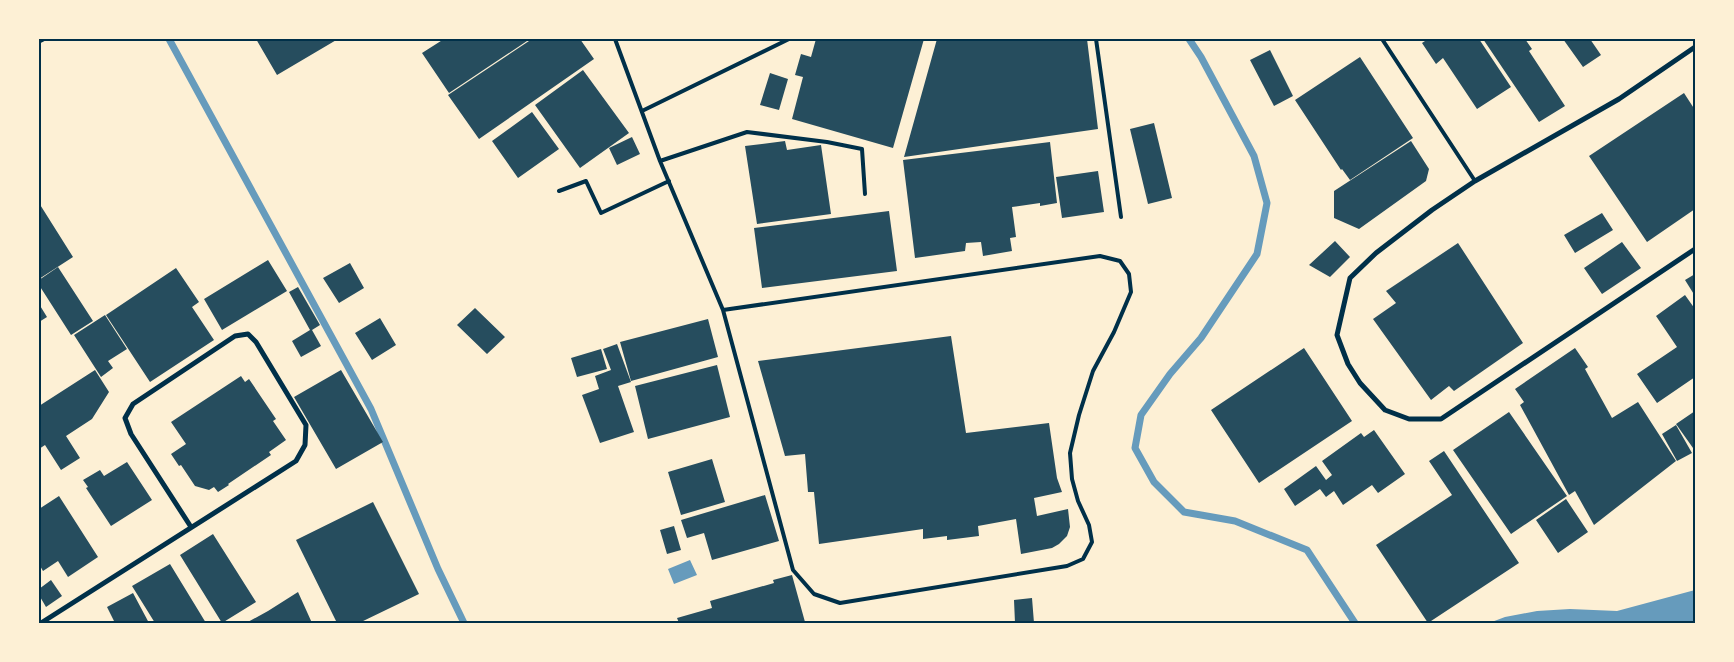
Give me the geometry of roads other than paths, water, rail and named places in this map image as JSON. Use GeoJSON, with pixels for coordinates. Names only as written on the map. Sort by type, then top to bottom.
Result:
{"type":"FeatureCollection","features":[{"type":"Feature","properties":{"kind":"street"},"geometry":{"type":"LineString","coordinates":[[1695,47],[1619,98],[1475,181],[1376,252],[1350,278],[1337,335],[1348,364],[1360,383],[1385,410],[1409,419],[1441,419],[1695,249]]}},
{"type":"Feature","properties":{"kind":"street"},"geometry":{"type":"LineString","coordinates":[[41,623],[296,461],[305,445],[306,425],[256,342],[248,334],[235,336],[133,404],[126,418],[131,434],[191,527]]}},
{"type":"Feature","properties":{"kind":"lane"},"geometry":{"type":"LineString","coordinates":[[615,39],[660,161],[723,310],[793,570],[814,594],[840,603],[1067,566],[1083,559],[1092,542],[1089,525],[1078,501],[1072,479],[1070,453],[1079,415],[1093,371],[1114,332],[1131,292],[1129,274],[1120,261],[1100,256],[723,310]]}},
{"type":"Feature","properties":{"kind":"lane"},"geometry":{"type":"LineString","coordinates":[[642,111],[789,39]]}},
{"type":"Feature","properties":{"kind":"lane"},"geometry":{"type":"LineString","coordinates":[[1096,39],[1121,217]]}},
{"type":"Feature","properties":{"kind":"lane"},"geometry":{"type":"LineString","coordinates":[[1382,39],[1475,181]]}},
{"type":"Feature","properties":{"kind":"lane"},"geometry":{"type":"LineString","coordinates":[[660,161],[747,132],[827,142],[862,149],[865,194]]}},
{"type":"Feature","properties":{"kind":"lane"},"geometry":{"type":"LineString","coordinates":[[559,191],[586,181],[601,213],[668,181]]}},
{"type":"Feature","properties":{"kind":"water"},"geometry":{"type":"Polygon","coordinates":[[[690,560],[697,575],[674,584],[668,569],[690,560]]]}},
{"type":"Feature","properties":{"kind":"water"},"geometry":{"type":"Polygon","coordinates":[[[1695,590],[1695,623],[1489,623],[1505,617],[1537,611],[1570,609],[1617,611],[1695,590]]]}},
{"type":"Feature","properties":{"kind":"waterway"},"geometry":{"type":"LineString","coordinates":[[169,39],[371,409],[438,569],[464,623]]}},
{"type":"Feature","properties":{"kind":"waterway"},"geometry":{"type":"LineString","coordinates":[[1189,39],[1201,57],[1254,156],[1267,203],[1257,254],[1201,338],[1170,374],[1141,415],[1135,448],[1154,482],[1184,512],[1235,521],[1307,550],[1355,623]]}}]}
